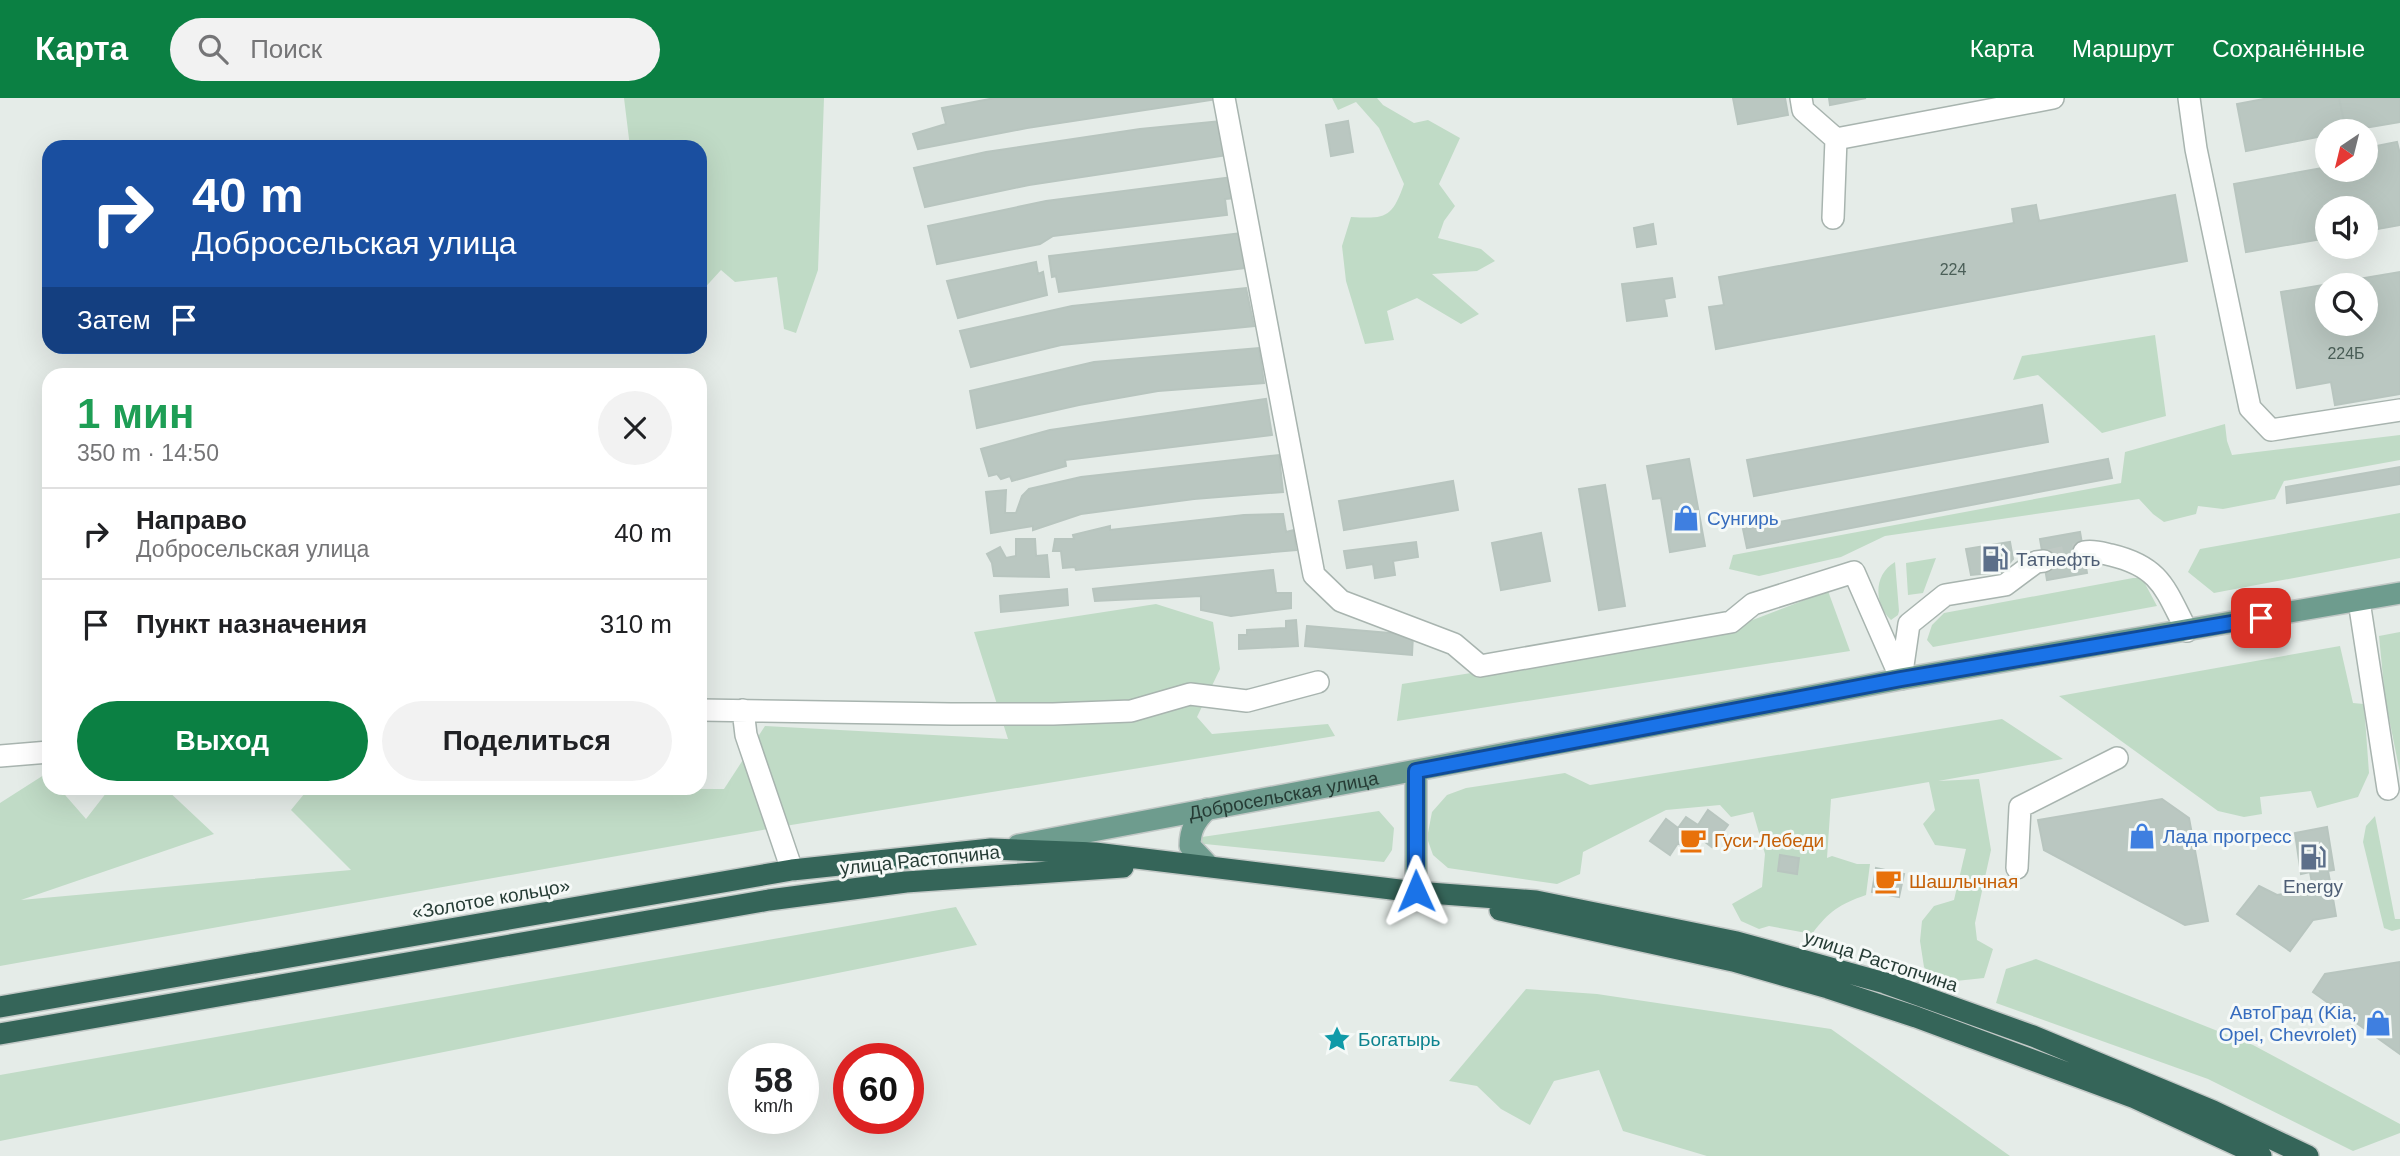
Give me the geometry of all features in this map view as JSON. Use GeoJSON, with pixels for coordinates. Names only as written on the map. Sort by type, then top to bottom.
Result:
{"type":"FeatureCollection","features":[{"type":"Feature","properties":{"kind":"highway","name":"«Золотое кольцо»"},"geometry":{"type":"LineString","coordinates":[[0,1007],[792,870],[991,849]]}},
{"type":"Feature","properties":{"kind":"highway","name":"улица Растопчина"},"geometry":{"type":"LineString","coordinates":[[991,849],[1094,853],[1416,891],[1535,901],[1737,942],[1885,983],[2045,1041],[2201,1105],[2308,1156]]}},
{"type":"Feature","properties":{"kind":"highway","name":"улица Растопчина"},"geometry":{"type":"LineString","coordinates":[[0,1034],[769,900],[906,882],[1075,869],[1209,866]]}},
{"type":"Feature","properties":{"kind":"highway","name":"улица Растопчина"},"geometry":{"type":"LineString","coordinates":[[1416,891],[1733,961],[1828,988],[1916,1017],[2136,1098],[2261,1156]]}},
{"type":"Feature","properties":{"kind":"main road","name":"Добросельская улица"},"geometry":{"type":"LineString","coordinates":[[991,849],[1901,679],[2400,593]]}},
{"type":"Feature","properties":{"kind":"main road"},"geometry":{"type":"LineString","coordinates":[[1416,771],[1416,891]]}},
{"type":"Feature","properties":{"kind":"main road"},"geometry":{"type":"LineString","coordinates":[[1207,809],[1196,820],[1190,833],[1190,846],[1209,866]]}},
{"type":"Feature","properties":{"kind":"lane"},"geometry":{"type":"LineString","coordinates":[[1224,98],[1314,575],[1341,601],[1454,644],[1480,666],[1731,622],[1753,604],[1854,572],[1901,679]]}},
{"type":"Feature","properties":{"kind":"lane"},"geometry":{"type":"LineString","coordinates":[[1801,98],[1803,110],[1836,139]]}},
{"type":"Feature","properties":{"kind":"lane"},"geometry":{"type":"LineString","coordinates":[[1836,139],[2053,98]]}},
{"type":"Feature","properties":{"kind":"lane"},"geometry":{"type":"LineString","coordinates":[[2189,98],[2196,149],[2250,408],[2271,430],[2400,410]]}},
{"type":"Feature","properties":{"kind":"lane"},"geometry":{"type":"LineString","coordinates":[[1833,218],[1836,139]]}},
{"type":"Feature","properties":{"kind":"lane"},"geometry":{"type":"LineString","coordinates":[[2084,552],[2092,551],[2133,560],[2158,578],[2187,631]]}},
{"type":"Feature","properties":{"kind":"lane"},"geometry":{"type":"LineString","coordinates":[[1901,679],[1909,625],[1945,595],[2005,585],[2036,562],[2044,561]]}},
{"type":"Feature","properties":{"kind":"lane"},"geometry":{"type":"LineString","coordinates":[[2359,601],[2388,789]]}},
{"type":"Feature","properties":{"kind":"lane"},"geometry":{"type":"LineString","coordinates":[[707,709],[951,714],[1131,711],[1190,695],[1247,701],[1318,682]]}},
{"type":"Feature","properties":{"kind":"lane"},"geometry":{"type":"LineString","coordinates":[[743,710],[746,735],[792,870]]}},
{"type":"Feature","properties":{"kind":"lane"},"geometry":{"type":"LineString","coordinates":[[0,756],[42,753]]}},
{"type":"Feature","properties":{"kind":"lane"},"geometry":{"type":"LineString","coordinates":[[2017,868],[2020,807],[2117,758]]}},
{"type":"Feature","properties":{"kind":"green space"},"geometry":{"type":"Polygon","coordinates":[[[624,98],[824,98],[818,270],[796,333],[784,329],[777,277],[735,282],[721,270],[707,285],[707,140],[629,140],[624,98]]]}},
{"type":"Feature","properties":{"kind":"green space"},"geometry":{"type":"Polygon","coordinates":[[[1332,98],[1377,98],[1383,105],[1414,123],[1428,120],[1460,138],[1439,184],[1455,206],[1444,221],[1438,238],[1481,249],[1495,261],[1477,271],[1432,274],[1479,314],[1461,324],[1417,298],[1387,311],[1394,340],[1365,344],[1346,281],[1342,246],[1351,217],[1386,214],[1396,204],[1404,184],[1379,128],[1356,102],[1338,110],[1332,98]]]}},
{"type":"Feature","properties":{"kind":"green space"},"geometry":{"type":"Polygon","coordinates":[[[2155,335],[2166,416],[2102,433],[2038,375],[2013,380],[2022,356],[2155,335]]]}},
{"type":"Feature","properties":{"kind":"green space"},"geometry":{"type":"Polygon","coordinates":[[[2225,424],[2232,455],[2400,435],[2400,460],[2284,481],[2275,499],[2223,509],[2198,506],[2196,514],[2164,522],[2139,499],[1885,536],[1841,557],[1759,576],[1729,569],[1733,555],[2121,483],[2125,452],[2225,424]]]}},
{"type":"Feature","properties":{"kind":"green space"},"geometry":{"type":"Polygon","coordinates":[[[2400,513],[2400,558],[2214,593],[2188,572],[2200,549],[2400,513]]]}},
{"type":"Feature","properties":{"kind":"green space"},"geometry":{"type":"Polygon","coordinates":[[[1936,558],[1923,593],[1908,595],[1906,563],[1936,558]]]}},
{"type":"Feature","properties":{"kind":"green space"},"geometry":{"type":"Polygon","coordinates":[[[1895,562],[1899,611],[1891,620],[1881,606],[1878,590],[1883,574],[1895,562]]]}},
{"type":"Feature","properties":{"kind":"green space"},"geometry":{"type":"Polygon","coordinates":[[[2142,578],[2157,606],[1933,647],[1927,640],[1932,625],[1944,613],[2142,578]]]}},
{"type":"Feature","properties":{"kind":"green space"},"geometry":{"type":"Polygon","coordinates":[[[1828,591],[1850,651],[1397,721],[1402,684],[1716,634],[1828,591]]]}},
{"type":"Feature","properties":{"kind":"green space"},"geometry":{"type":"Polygon","coordinates":[[[1156,604],[1213,622],[1220,669],[1197,717],[1212,734],[1328,724],[1335,736],[785,826],[0,966],[0,803],[42,776],[42,795],[65,795],[86,819],[105,795],[172,795],[214,834],[21,900],[351,870],[291,810],[303,795],[707,795],[707,789],[724,789],[765,726],[1008,739],[974,632],[1156,604]]]}},
{"type":"Feature","properties":{"kind":"green space"},"geometry":{"type":"Polygon","coordinates":[[[2400,632],[2400,773],[2385,698],[2379,636],[2400,632]]]}},
{"type":"Feature","properties":{"kind":"green space"},"geometry":{"type":"Polygon","coordinates":[[[2340,646],[2353,703],[2364,704],[2369,773],[2358,797],[2317,808],[2311,791],[2260,797],[2262,814],[2244,817],[2218,811],[2059,696],[2340,646]]]}},
{"type":"Feature","properties":{"kind":"green space"},"geometry":{"type":"Polygon","coordinates":[[[2002,719],[2063,759],[1938,781],[1979,779],[1991,850],[1975,923],[1977,940],[1993,949],[1984,978],[1937,983],[1924,967],[1920,941],[1922,921],[1934,906],[1954,900],[1966,849],[1935,845],[1923,824],[1935,810],[1929,782],[1831,799],[1827,858],[1832,856],[1857,864],[1870,864],[1866,895],[1836,909],[1812,934],[1769,926],[1759,929],[1741,921],[1732,904],[1762,887],[1765,854],[1753,812],[1731,817],[1720,805],[1666,810],[1583,852],[1580,874],[1557,884],[1448,868],[1433,855],[1427,838],[1432,812],[1447,795],[1466,788],[1565,773],[1590,785],[2002,719]]]}},
{"type":"Feature","properties":{"kind":"green space"},"geometry":{"type":"Polygon","coordinates":[[[1379,811],[1394,828],[1392,850],[1384,862],[1195,843],[1195,838],[1379,811]]]}},
{"type":"Feature","properties":{"kind":"green space"},"geometry":{"type":"Polygon","coordinates":[[[2375,816],[2395,919],[2400,919],[2400,929],[2392,931],[2384,928],[2363,842],[2366,826],[2375,816]]]}},
{"type":"Feature","properties":{"kind":"green space"},"geometry":{"type":"Polygon","coordinates":[[[956,907],[977,945],[0,1141],[0,1075],[956,907]]]}},
{"type":"Feature","properties":{"kind":"green space"},"geometry":{"type":"Polygon","coordinates":[[[2036,959],[2253,1045],[2400,1124],[2400,1133],[2353,1151],[2208,1079],[1996,1003],[2006,969],[2036,959]]]}},
{"type":"Feature","properties":{"kind":"green space"},"geometry":{"type":"Polygon","coordinates":[[[1526,989],[1597,994],[1831,1029],[2010,1156],[1707,1156],[1623,1131],[1599,1070],[1554,1081],[1530,1125],[1501,1109],[1477,1086],[1449,1081],[1526,989]]]}},
{"type":"Feature","properties":{"kind":"building"},"geometry":{"type":"Polygon","coordinates":[[[995,98],[1218,99],[1027,128],[918,149],[913,134],[946,124],[942,108],[995,98]]]}},
{"type":"Feature","properties":{"kind":"building"},"geometry":{"type":"Polygon","coordinates":[[[1733,98],[1785,98],[1788,115],[1738,124],[1733,98]]]}},
{"type":"Feature","properties":{"kind":"building"},"geometry":{"type":"Polygon","coordinates":[[[1829,98],[1866,98],[1830,105],[1829,98]]]}},
{"type":"Feature","properties":{"kind":"building"},"geometry":{"type":"Polygon","coordinates":[[[2269,98],[2339,98],[2343,119],[2315,119],[2315,138],[2246,151],[2237,104],[2269,98]]]}},
{"type":"Feature","properties":{"kind":"building"},"geometry":{"type":"Polygon","coordinates":[[[2339,98],[2400,98],[2400,122],[2378,126],[2378,119],[2343,119],[2339,98]]]}},
{"type":"Feature","properties":{"kind":"building"},"geometry":{"type":"Polygon","coordinates":[[[1221,121],[1228,155],[1029,185],[925,207],[914,168],[986,152],[1140,129],[1221,121]]]}},
{"type":"Feature","properties":{"kind":"building"},"geometry":{"type":"Polygon","coordinates":[[[1348,121],[1353,152],[1331,156],[1326,125],[1348,121]]]}},
{"type":"Feature","properties":{"kind":"building"},"geometry":{"type":"Polygon","coordinates":[[[2397,142],[2400,154],[2400,225],[2378,229],[2378,196],[2315,196],[2315,240],[2246,252],[2234,184],[2315,169],[2315,182],[2378,182],[2378,146],[2397,142]]]}},
{"type":"Feature","properties":{"kind":"building"},"geometry":{"type":"Polygon","coordinates":[[[1232,177],[1235,198],[1225,199],[1227,215],[1053,236],[1040,244],[937,264],[928,226],[1046,201],[1232,177]]]}},
{"type":"Feature","properties":{"kind":"building"},"geometry":{"type":"Polygon","coordinates":[[[2175,195],[2187,261],[1716,349],[1709,307],[1724,305],[1719,277],[2014,223],[2012,209],[2036,205],[2039,221],[2175,195]]]}},
{"type":"Feature","properties":{"kind":"building"},"geometry":{"type":"Polygon","coordinates":[[[1653,224],[1656,244],[1637,247],[1634,228],[1653,224]]]}},
{"type":"Feature","properties":{"kind":"building"},"geometry":{"type":"Polygon","coordinates":[[[1241,233],[1246,268],[1059,292],[1056,276],[1052,277],[1049,256],[1241,233]]]}},
{"type":"Feature","properties":{"kind":"building"},"geometry":{"type":"Polygon","coordinates":[[[1036,262],[1038,274],[1043,272],[1047,295],[958,318],[947,281],[1036,262]]]}},
{"type":"Feature","properties":{"kind":"building"},"geometry":{"type":"Polygon","coordinates":[[[2400,272],[2400,394],[2335,405],[2331,382],[2297,388],[2281,292],[2315,286],[2315,336],[2378,336],[2378,276],[2400,272]]]}},
{"type":"Feature","properties":{"kind":"building"},"geometry":{"type":"Polygon","coordinates":[[[1672,278],[1675,297],[1664,299],[1667,316],[1627,321],[1622,284],[1672,278]]]}},
{"type":"Feature","properties":{"kind":"building"},"geometry":{"type":"Polygon","coordinates":[[[1246,288],[1254,326],[1061,345],[971,367],[960,331],[1072,306],[1246,288]]]}},
{"type":"Feature","properties":{"kind":"building"},"geometry":{"type":"Polygon","coordinates":[[[1259,348],[1264,383],[1158,391],[1079,405],[977,428],[970,391],[1094,362],[1259,348]]]}},
{"type":"Feature","properties":{"kind":"building"},"geometry":{"type":"Polygon","coordinates":[[[1266,399],[1272,435],[1065,460],[1066,466],[1012,481],[1010,476],[1001,479],[997,474],[989,476],[981,449],[1050,430],[1266,399]]]}},
{"type":"Feature","properties":{"kind":"building"},"geometry":{"type":"Polygon","coordinates":[[[2042,405],[2048,442],[1754,496],[1747,460],[2042,405]]]}},
{"type":"Feature","properties":{"kind":"building"},"geometry":{"type":"Polygon","coordinates":[[[1279,455],[1283,492],[1194,499],[1081,514],[1033,530],[1033,526],[991,533],[986,492],[1006,490],[1005,513],[1016,513],[1022,496],[1029,489],[1081,477],[1279,455]]]}},
{"type":"Feature","properties":{"kind":"building"},"geometry":{"type":"Polygon","coordinates":[[[1689,459],[1705,546],[1670,552],[1661,498],[1653,499],[1647,466],[1689,459]]]}},
{"type":"Feature","properties":{"kind":"building"},"geometry":{"type":"Polygon","coordinates":[[[2108,459],[2112,478],[1747,548],[1743,529],[2108,459]]]}},
{"type":"Feature","properties":{"kind":"building"},"geometry":{"type":"Polygon","coordinates":[[[2400,467],[2400,484],[2287,503],[2286,487],[2400,467]]]}},
{"type":"Feature","properties":{"kind":"building"},"geometry":{"type":"Polygon","coordinates":[[[1453,481],[1458,510],[1344,530],[1339,501],[1453,481]]]}},
{"type":"Feature","properties":{"kind":"building"},"geometry":{"type":"Polygon","coordinates":[[[1605,485],[1625,606],[1599,610],[1579,489],[1605,485]]]}},
{"type":"Feature","properties":{"kind":"building"},"geometry":{"type":"Polygon","coordinates":[[[1283,514],[1286,532],[1294,530],[1296,550],[1076,570],[1075,567],[1063,568],[1061,551],[1053,551],[1055,539],[1074,539],[1073,535],[1110,526],[1110,530],[1244,515],[1283,514]]]}},
{"type":"Feature","properties":{"kind":"building"},"geometry":{"type":"Polygon","coordinates":[[[2080,532],[2087,573],[2047,580],[2040,539],[2080,532]]]}},
{"type":"Feature","properties":{"kind":"building"},"geometry":{"type":"Polygon","coordinates":[[[1541,533],[1550,581],[1501,590],[1492,543],[1541,533]]]}},
{"type":"Feature","properties":{"kind":"building"},"geometry":{"type":"Polygon","coordinates":[[[1016,539],[1035,539],[1036,556],[1047,555],[1049,577],[994,576],[987,554],[1000,547],[1006,558],[1016,556],[1016,539]]]}},
{"type":"Feature","properties":{"kind":"building"},"geometry":{"type":"Polygon","coordinates":[[[1416,542],[1418,557],[1393,561],[1395,575],[1375,578],[1373,564],[1347,568],[1344,551],[1416,542]]]}},
{"type":"Feature","properties":{"kind":"building"},"geometry":{"type":"Polygon","coordinates":[[[2010,542],[2013,559],[2002,572],[1971,575],[1966,549],[2010,542]]]}},
{"type":"Feature","properties":{"kind":"building"},"geometry":{"type":"Polygon","coordinates":[[[1273,570],[1276,593],[1291,593],[1291,608],[1231,616],[1201,610],[1201,596],[1095,601],[1093,589],[1273,570]]]}},
{"type":"Feature","properties":{"kind":"building"},"geometry":{"type":"Polygon","coordinates":[[[1067,589],[1068,605],[1001,612],[1000,596],[1067,589]]]}},
{"type":"Feature","properties":{"kind":"building"},"geometry":{"type":"Polygon","coordinates":[[[1296,620],[1298,646],[1239,649],[1239,635],[1247,635],[1247,630],[1286,628],[1286,621],[1296,620]]]}},
{"type":"Feature","properties":{"kind":"building"},"geometry":{"type":"Polygon","coordinates":[[[1307,626],[1413,635],[1412,655],[1305,646],[1307,626]]]}},
{"type":"Feature","properties":{"kind":"building"},"geometry":{"type":"Polygon","coordinates":[[[2162,799],[2189,818],[2208,921],[2185,925],[2044,850],[2038,820],[2162,799]]]}},
{"type":"Feature","properties":{"kind":"building"},"geometry":{"type":"Polygon","coordinates":[[[1708,810],[1728,825],[1712,847],[1701,839],[1692,852],[1678,843],[1670,855],[1650,841],[1666,819],[1678,828],[1686,817],[1698,825],[1708,810]]]}},
{"type":"Feature","properties":{"kind":"building"},"geometry":{"type":"Polygon","coordinates":[[[2327,827],[2334,870],[2328,871],[2331,887],[2313,889],[2310,872],[2301,874],[2295,833],[2327,827]]]}},
{"type":"Feature","properties":{"kind":"building"},"geometry":{"type":"Polygon","coordinates":[[[1780,855],[1799,858],[1797,874],[1778,871],[1780,855]]]}},
{"type":"Feature","properties":{"kind":"building"},"geometry":{"type":"Polygon","coordinates":[[[1876,868],[1904,874],[1899,897],[1872,892],[1876,868]]]}},
{"type":"Feature","properties":{"kind":"building"},"geometry":{"type":"Polygon","coordinates":[[[2259,886],[2277,895],[2331,887],[2336,916],[2313,920],[2290,951],[2237,914],[2259,886]]]}},
{"type":"Feature","properties":{"kind":"building","name":"АвтоГрад (Kia, Opel, Chevrolet)"},"geometry":{"type":"Polygon","coordinates":[[[2400,962],[2400,1054],[2313,992],[2325,974],[2400,962]]]}},
{"type":"Feature","properties":{"kind":"tunnel"},"geometry":{"type":"LineString","coordinates":[[2044,561],[2084,552]]}},
{"type":"Feature","properties":{"kind":"place","name":"Сунгирь"},"geometry":{"type":"Point","coordinates":[1686,518]}},
{"type":"Feature","properties":{"kind":"place","name":"Татнефть"},"geometry":{"type":"Point","coordinates":[1995,559]}},
{"type":"Feature","properties":{"kind":"place","name":"Лада прогресс"},"geometry":{"type":"Point","coordinates":[2142,836]}},
{"type":"Feature","properties":{"kind":"place","name":"Гуси-Лебеди"},"geometry":{"type":"Point","coordinates":[1693,840]}},
{"type":"Feature","properties":{"kind":"place","name":"Energy"},"geometry":{"type":"Point","coordinates":[2313,857]}},
{"type":"Feature","properties":{"kind":"place","name":"Шашлычная"},"geometry":{"type":"Point","coordinates":[1888,881]}},
{"type":"Feature","properties":{"kind":"place","name":"АвтоГрад (Kia, Opel, Chevrolet)"},"geometry":{"type":"Point","coordinates":[2378,1023]}},
{"type":"Feature","properties":{"kind":"place","name":"Богатырь"},"geometry":{"type":"Point","coordinates":[1337,1039]}},
{"type":"Feature","properties":{"kind":"route"},"geometry":{"type":"LineString","coordinates":[[1416,891],[1416,771],[1901,679],[2261,618]]}}]}
